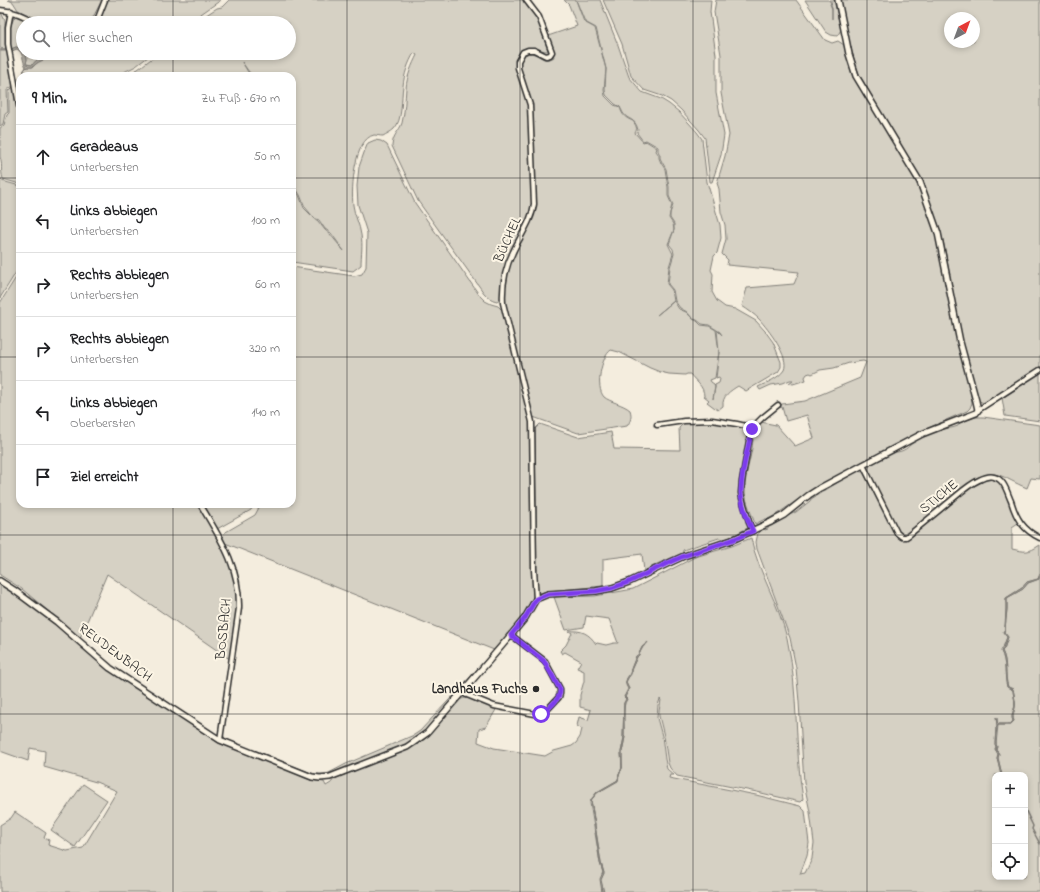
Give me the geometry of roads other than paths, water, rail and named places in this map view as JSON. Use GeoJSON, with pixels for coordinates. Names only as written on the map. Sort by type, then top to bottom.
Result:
{"type":"FeatureCollection","features":[{"type":"Feature","properties":{"kind":"street"},"geometry":{"type":"LineString","coordinates":[[99,16],[105,0]]}},
{"type":"Feature","properties":{"kind":"street","name":"BÜCHEL"},"geometry":{"type":"LineString","coordinates":[[526,0],[539,17],[552,52],[550,55],[546,56],[534,50],[528,50],[523,52],[518,61],[518,68],[530,105],[534,210],[508,264],[505,275],[503,303],[532,422],[534,570],[536,599]]}},
{"type":"Feature","properties":{"kind":"street"},"geometry":{"type":"LineString","coordinates":[[838,0],[849,54],[856,76],[920,182],[938,233],[960,342],[978,410]]}},
{"type":"Feature","properties":{"kind":"street"},"geometry":{"type":"LineString","coordinates":[[0,10],[11,11],[24,16]]}},
{"type":"Feature","properties":{"kind":"street"},"geometry":{"type":"LineString","coordinates":[[11,11],[8,27],[9,50],[16,89]]}},
{"type":"Feature","properties":{"kind":"street"},"geometry":{"type":"LineString","coordinates":[[536,599],[548,594],[596,591],[612,588],[629,582],[679,558],[732,540],[753,531],[784,515],[815,492],[863,465],[922,434],[976,412],[1040,370]]}},
{"type":"Feature","properties":{"kind":"street"},"geometry":{"type":"LineString","coordinates":[[753,531],[741,493],[752,429],[762,418],[778,405]]}},
{"type":"Feature","properties":{"kind":"street"},"geometry":{"type":"LineString","coordinates":[[657,425],[684,421],[712,420],[742,425],[752,429]]}},
{"type":"Feature","properties":{"kind":"street","name":"STICHE"},"geometry":{"type":"LineString","coordinates":[[863,465],[897,533],[902,537],[909,535],[978,480],[994,476],[1006,487],[1015,514],[1024,528],[1040,538]]}},
{"type":"Feature","properties":{"kind":"street","name":"BOSBACH"},"geometry":{"type":"LineString","coordinates":[[202,508],[230,558],[236,577],[239,596],[239,608],[220,740]]}},
{"type":"Feature","properties":{"kind":"street","name":"REUDENBACH"},"geometry":{"type":"LineString","coordinates":[[0,581],[57,622],[110,668],[220,740],[312,777],[320,778],[330,777],[407,747],[427,733],[525,618],[536,599]]}},
{"type":"Feature","properties":{"kind":"street"},"geometry":{"type":"LineString","coordinates":[[462,692],[494,706],[535,714],[541,714],[546,711],[560,694],[560,689],[544,661],[511,635]]}},
{"type":"Feature","properties":{"kind":"waterway"},"geometry":{"type":"LineString","coordinates":[[0,50],[8,50]]}},
{"type":"Feature","properties":{"kind":"waterway"},"geometry":{"type":"LineString","coordinates":[[1028,815],[1033,826],[1032,829],[1040,844]]}},
{"type":"Feature","properties":{"kind":"place","name":"Landhaus Fuchs"},"geometry":{"type":"Point","coordinates":[536,689]}}]}
